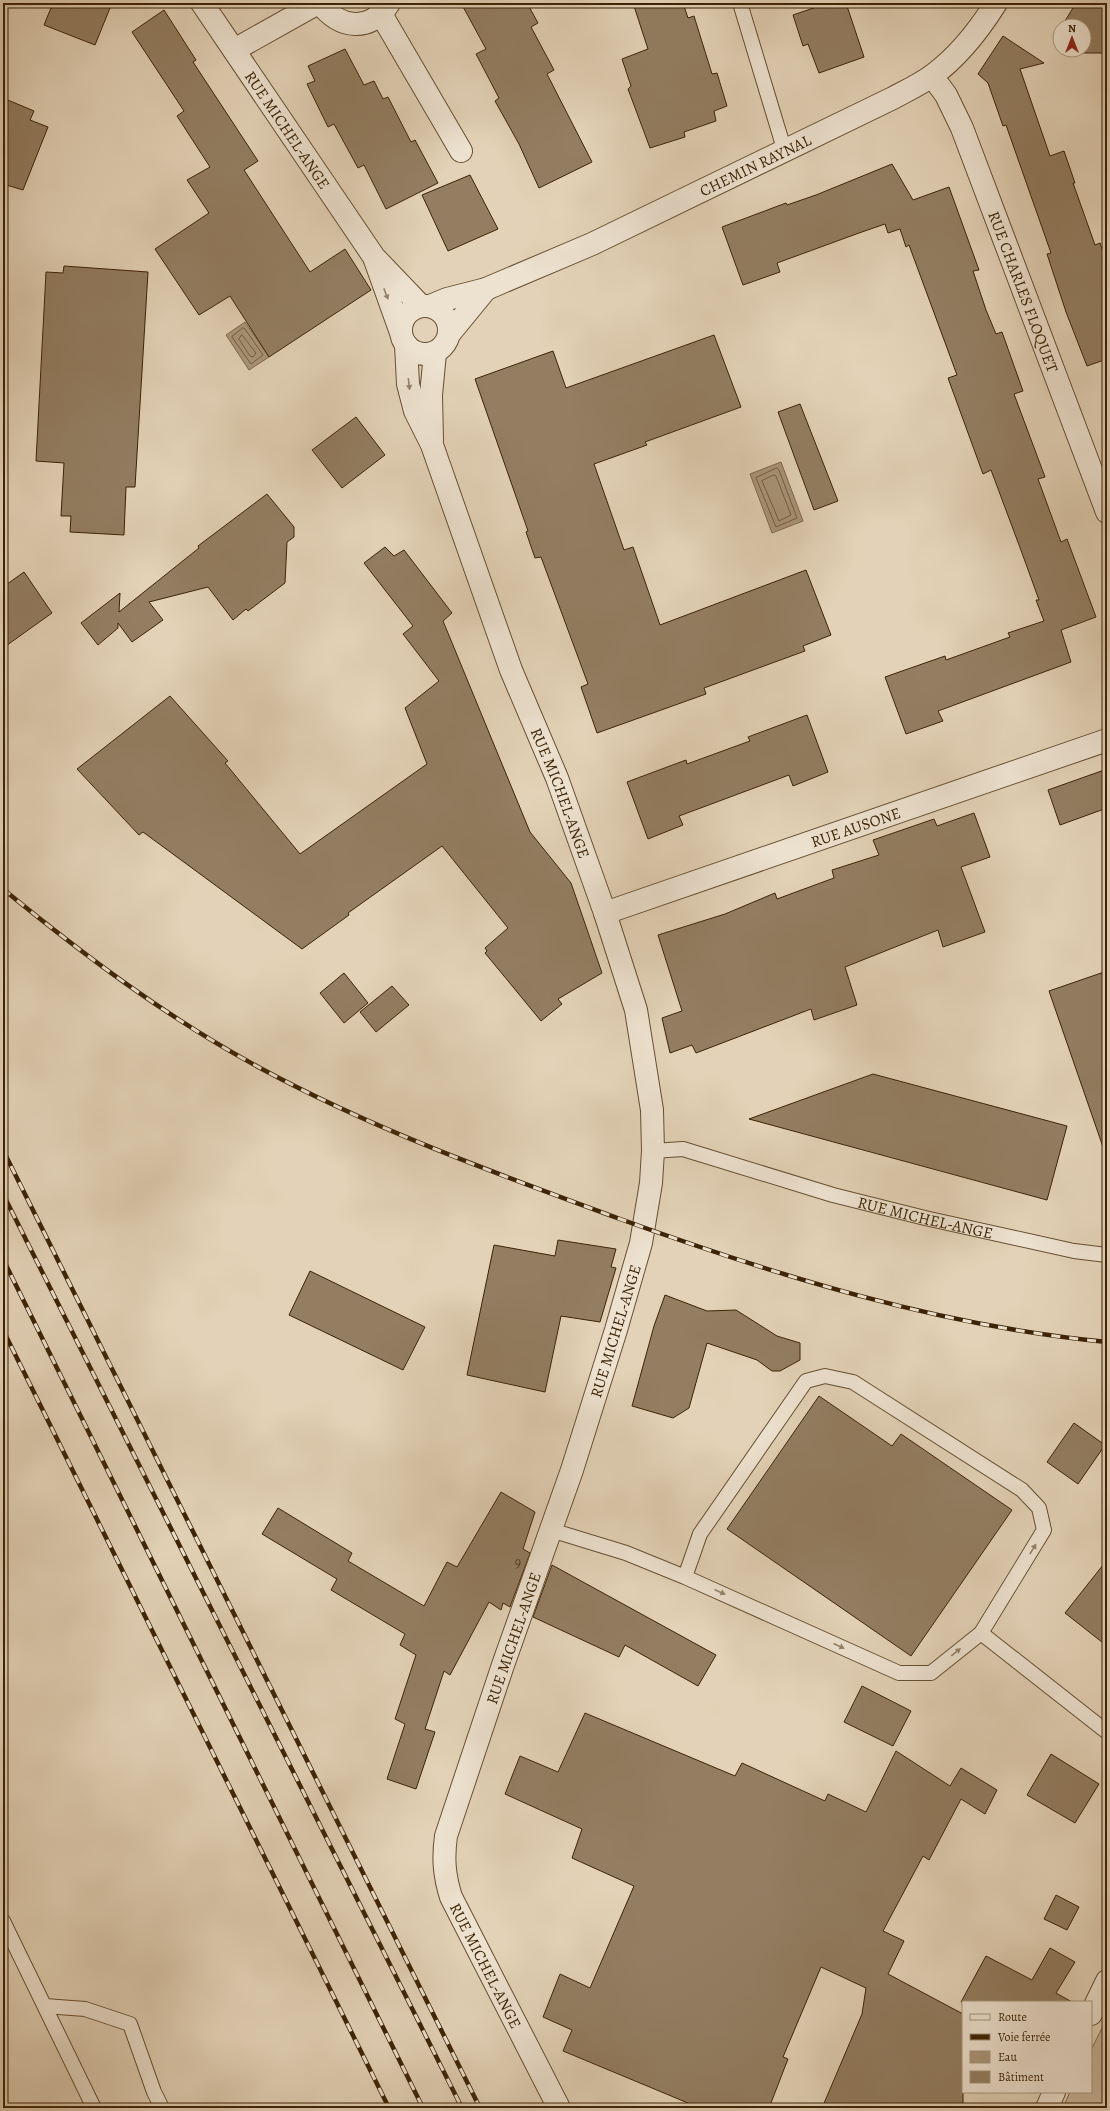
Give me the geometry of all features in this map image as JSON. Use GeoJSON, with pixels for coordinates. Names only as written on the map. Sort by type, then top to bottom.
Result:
{"type":"FeatureCollection","features":[{"type":"Feature","properties":{"kind":"street","name":"RUE MICHEL-ANGE"},"geometry":{"type":"LineString","coordinates":[[202,3],[374,257],[426,306],[443,313],[450,326],[450,333]]}},
{"type":"Feature","properties":{"kind":"street"},"geometry":{"type":"LineString","coordinates":[[234,50],[319,3],[328,14],[340,22],[354,24],[369,22],[385,8],[461,150]]}},
{"type":"Feature","properties":{"kind":"street","name":"CHEMIN RAYNAL"},"geometry":{"type":"LineString","coordinates":[[426,306],[486,289],[592,244],[785,152],[893,98],[932,76],[951,60],[983,23],[996,3]]}},
{"type":"Feature","properties":{"kind":"street","name":"RUE CHARLES FLOQUET"},"geometry":{"type":"LineString","coordinates":[[932,76],[946,95],[962,128],[1107,512]]}},
{"type":"Feature","properties":{"kind":"street","name":"RUE MICHEL-ANGE"},"geometry":{"type":"LineString","coordinates":[[374,257],[403,338]]}},
{"type":"Feature","properties":{"kind":"street","name":"CHEMIN RAYNAL"},"geometry":{"type":"LineString","coordinates":[[450,333],[486,289]]}},
{"type":"Feature","properties":{"kind":"street","name":"RUE MICHEL-ANGE"},"geometry":{"type":"LineString","coordinates":[[426,306],[413,308],[406,314],[403,338],[408,384],[415,411],[432,445],[511,670],[557,778],[605,913],[636,1010],[652,1110],[653,1151],[651,1183],[641,1244],[572,1470],[503,1665],[446,1836],[443,1858],[445,1878],[451,1897],[559,2108]]}},
{"type":"Feature","properties":{"kind":"street"},"geometry":{"type":"LineString","coordinates":[[403,338],[419,354],[435,353],[442,348],[450,333]]}},
{"type":"Feature","properties":{"kind":"street","name":"RUE MICHEL-ANGE"},"geometry":{"type":"LineString","coordinates":[[432,445],[431,395],[435,353]]}},
{"type":"Feature","properties":{"kind":"street","name":"RUE AUSONE"},"geometry":{"type":"LineString","coordinates":[[605,913],[1107,740]]}},
{"type":"Feature","properties":{"kind":"street"},"geometry":{"type":"LineString","coordinates":[[1092,2012],[1107,1981]]}},
{"type":"Feature","properties":{"kind":"street"},"geometry":{"type":"LineString","coordinates":[[1047,2108],[1054,2093]]}},
{"type":"Feature","properties":{"kind":"lane"},"geometry":{"type":"LineString","coordinates":[[740,3],[785,152]]}},
{"type":"Feature","properties":{"kind":"lane","name":"RUE MICHEL-ANGE"},"geometry":{"type":"LineString","coordinates":[[653,1151],[683,1148],[833,1195],[918,1216],[1074,1251],[1107,1255]]}},
{"type":"Feature","properties":{"kind":"lane"},"geometry":{"type":"LineString","coordinates":[[551,1530],[626,1553],[685,1576],[899,1672],[931,1672],[981,1633],[1044,1530],[1039,1508],[1022,1490],[853,1382],[825,1376],[806,1381],[700,1534],[685,1576]]}},
{"type":"Feature","properties":{"kind":"lane"},"geometry":{"type":"LineString","coordinates":[[981,1633],[1107,1732]]}},
{"type":"Feature","properties":{"kind":"lane"},"geometry":{"type":"LineString","coordinates":[[3,1921],[94,2108]]}},
{"type":"Feature","properties":{"kind":"lane"},"geometry":{"type":"LineString","coordinates":[[45,2006],[85,2010],[130,2024],[154,2092],[162,2108]]}},
{"type":"Feature","properties":{"kind":"shaded area"},"geometry":{"type":"Polygon","coordinates":[[[1107,2018],[1107,2105],[1105,2108],[1063,2108],[1070,2093],[1092,2093],[1092,2048],[1107,2018]]]}},
{"type":"Feature","properties":{"kind":"water"},"geometry":{"type":"Polygon","coordinates":[[[245,322],[269,357],[249,370],[226,335],[245,322]]]}},
{"type":"Feature","properties":{"kind":"water"},"geometry":{"type":"Polygon","coordinates":[[[781,462],[803,521],[772,533],[750,474],[781,462]]]}},
{"type":"Feature","properties":{"kind":"building"},"geometry":{"type":"Polygon","coordinates":[[[53,3],[112,3],[95,45],[44,25],[53,3]]]}},
{"type":"Feature","properties":{"kind":"building"},"geometry":{"type":"Polygon","coordinates":[[[461,3],[527,3],[538,23],[531,27],[554,70],[547,74],[592,162],[539,188],[519,144],[495,101],[499,98],[476,54],[486,49],[461,3]]]}},
{"type":"Feature","properties":{"kind":"building"},"geometry":{"type":"Polygon","coordinates":[[[633,3],[683,3],[688,18],[694,16],[712,74],[717,73],[727,106],[714,111],[716,121],[684,132],[685,137],[650,148],[628,89],[631,86],[622,59],[648,49],[633,3]]]}},
{"type":"Feature","properties":{"kind":"building"},"geometry":{"type":"Polygon","coordinates":[[[828,3],[846,3],[864,57],[819,73],[808,44],[803,46],[793,15],[828,3]]]}},
{"type":"Feature","properties":{"kind":"building"},"geometry":{"type":"Polygon","coordinates":[[[1076,3],[1107,3],[1107,53],[1092,53],[1092,18],[1067,18],[1076,3]]]}},
{"type":"Feature","properties":{"kind":"building"},"geometry":{"type":"Polygon","coordinates":[[[164,10],[196,60],[193,62],[258,161],[244,170],[310,272],[345,249],[371,290],[269,357],[230,296],[199,315],[155,249],[209,213],[187,180],[210,167],[177,116],[184,111],[132,32],[164,10]]]}},
{"type":"Feature","properties":{"kind":"building"},"geometry":{"type":"Polygon","coordinates":[[[1003,36],[1044,63],[1020,69],[1050,156],[1064,151],[1075,183],[1073,183],[1095,245],[1100,243],[1107,264],[1107,359],[1087,366],[1066,312],[1047,254],[1051,253],[1006,125],[1003,126],[988,83],[978,74],[1003,36]]]}},
{"type":"Feature","properties":{"kind":"building"},"geometry":{"type":"Polygon","coordinates":[[[345,49],[364,85],[374,81],[383,99],[388,97],[411,142],[415,140],[438,183],[386,209],[364,165],[358,168],[334,124],[328,127],[307,84],[315,81],[308,66],[345,49]]]}},
{"type":"Feature","properties":{"kind":"building"},"geometry":{"type":"Polygon","coordinates":[[[3,98],[34,111],[30,120],[48,127],[23,190],[3,184],[3,98]]]}},
{"type":"Feature","properties":{"kind":"building"},"geometry":{"type":"Polygon","coordinates":[[[892,164],[913,200],[949,187],[979,270],[973,271],[986,310],[996,334],[1002,332],[1023,391],[1014,394],[1045,477],[1038,479],[1061,542],[1067,539],[1096,617],[1061,630],[1071,662],[938,711],[943,721],[906,734],[885,677],[945,656],[946,660],[1010,637],[1008,633],[1044,621],[1036,600],[1039,600],[1022,553],[991,470],[983,474],[948,378],[957,375],[909,245],[906,247],[900,229],[888,233],[885,224],[859,233],[777,263],[780,272],[743,285],[722,227],[786,203],[787,205],[816,195],[892,164]]]}},
{"type":"Feature","properties":{"kind":"building"},"geometry":{"type":"Polygon","coordinates":[[[470,175],[498,229],[448,251],[422,195],[470,175]]]}},
{"type":"Feature","properties":{"kind":"building"},"geometry":{"type":"Polygon","coordinates":[[[64,266],[148,272],[135,487],[126,487],[124,535],[70,532],[71,516],[61,516],[64,463],[36,461],[46,272],[63,273],[64,266]]]}},
{"type":"Feature","properties":{"kind":"building"},"geometry":{"type":"Polygon","coordinates":[[[714,335],[741,407],[645,442],[647,445],[594,464],[624,550],[633,547],[660,625],[806,570],[831,635],[803,646],[805,651],[704,688],[706,694],[597,733],[581,687],[588,684],[541,557],[535,558],[526,532],[528,531],[475,379],[553,351],[566,388],[714,335]]]}},
{"type":"Feature","properties":{"kind":"building"},"geometry":{"type":"Polygon","coordinates":[[[800,404],[838,501],[814,510],[778,412],[800,404]]]}},
{"type":"Feature","properties":{"kind":"building"},"geometry":{"type":"Polygon","coordinates":[[[356,417],[385,455],[342,488],[312,450],[356,417]]]}},
{"type":"Feature","properties":{"kind":"building"},"geometry":{"type":"Polygon","coordinates":[[[267,494],[294,527],[294,537],[287,542],[285,583],[248,611],[246,609],[233,620],[208,587],[149,602],[163,620],[132,642],[118,623],[118,628],[98,645],[81,623],[120,593],[119,612],[199,548],[198,546],[267,494]]]}},
{"type":"Feature","properties":{"kind":"building"},"geometry":{"type":"Polygon","coordinates":[[[385,547],[394,556],[404,550],[452,613],[443,621],[530,832],[571,883],[602,973],[558,999],[562,1004],[541,1021],[485,953],[487,951],[485,948],[508,928],[442,846],[348,913],[349,915],[302,949],[143,832],[139,835],[77,769],[170,696],[228,761],[225,763],[300,854],[427,764],[405,708],[439,681],[403,634],[413,626],[364,563],[385,547]]]}},
{"type":"Feature","properties":{"kind":"building"},"geometry":{"type":"Polygon","coordinates":[[[24,572],[52,613],[3,648],[3,587],[24,572]]]}},
{"type":"Feature","properties":{"kind":"building"},"geometry":{"type":"Polygon","coordinates":[[[807,715],[828,772],[793,786],[789,775],[679,816],[683,825],[648,839],[627,782],[686,760],[687,764],[750,741],[748,737],[807,715]]]}},
{"type":"Feature","properties":{"kind":"building"},"geometry":{"type":"Polygon","coordinates":[[[1107,769],[1107,808],[1060,825],[1048,790],[1107,769]]]}},
{"type":"Feature","properties":{"kind":"building"},"geometry":{"type":"Polygon","coordinates":[[[974,813],[990,857],[961,867],[985,932],[943,947],[938,930],[845,967],[857,1005],[814,1020],[811,1009],[696,1053],[692,1045],[670,1053],[662,1018],[682,1011],[658,935],[725,914],[775,893],[777,899],[834,878],[832,870],[879,855],[873,840],[934,819],[937,826],[974,813]]]}},
{"type":"Feature","properties":{"kind":"building"},"geometry":{"type":"Polygon","coordinates":[[[1107,971],[1107,1146],[1103,1147],[1049,991],[1107,971]]]}},
{"type":"Feature","properties":{"kind":"building"},"geometry":{"type":"Polygon","coordinates":[[[344,973],[368,1003],[344,1023],[320,993],[344,973]]]}},
{"type":"Feature","properties":{"kind":"building"},"geometry":{"type":"Polygon","coordinates":[[[392,986],[409,1005],[376,1032],[360,1012],[392,986]]]}},
{"type":"Feature","properties":{"kind":"building"},"geometry":{"type":"Polygon","coordinates":[[[873,1074],[1067,1126],[1047,1200],[749,1119],[873,1074]]]}},
{"type":"Feature","properties":{"kind":"building"},"geometry":{"type":"Polygon","coordinates":[[[558,1240],[616,1249],[611,1267],[616,1268],[600,1322],[561,1316],[545,1392],[467,1375],[494,1245],[555,1256],[558,1240]]]}},
{"type":"Feature","properties":{"kind":"building"},"geometry":{"type":"Polygon","coordinates":[[[310,1271],[425,1327],[403,1370],[289,1315],[310,1271]]]}},
{"type":"Feature","properties":{"kind":"building"},"geometry":{"type":"Polygon","coordinates":[[[665,1295],[707,1311],[736,1310],[777,1336],[800,1343],[800,1360],[780,1371],[772,1371],[757,1360],[707,1343],[689,1408],[673,1418],[632,1406],[654,1326],[665,1295]]]}},
{"type":"Feature","properties":{"kind":"building"},"geometry":{"type":"Polygon","coordinates":[[[819,1396],[892,1446],[901,1434],[1012,1510],[911,1656],[727,1529],[819,1396]]]}},
{"type":"Feature","properties":{"kind":"building"},"geometry":{"type":"Polygon","coordinates":[[[1074,1423],[1105,1445],[1078,1484],[1047,1462],[1074,1423]]]}},
{"type":"Feature","properties":{"kind":"building"},"geometry":{"type":"Polygon","coordinates":[[[501,1492],[535,1512],[523,1549],[530,1553],[510,1607],[503,1603],[501,1610],[489,1602],[450,1675],[444,1671],[425,1729],[435,1732],[416,1789],[387,1779],[405,1724],[395,1719],[416,1655],[400,1645],[405,1634],[331,1590],[337,1579],[262,1534],[278,1508],[352,1553],[348,1561],[424,1606],[447,1562],[457,1567],[501,1492]]]}},
{"type":"Feature","properties":{"kind":"building"},"geometry":{"type":"Polygon","coordinates":[[[1107,1560],[1107,1646],[1065,1613],[1107,1560]]]}},
{"type":"Feature","properties":{"kind":"building"},"geometry":{"type":"Polygon","coordinates":[[[552,1565],[716,1655],[698,1686],[625,1645],[619,1657],[533,1617],[552,1565]]]}},
{"type":"Feature","properties":{"kind":"building"},"geometry":{"type":"Polygon","coordinates":[[[862,1686],[911,1711],[893,1746],[844,1722],[862,1686]]]}},
{"type":"Feature","properties":{"kind":"building"},"geometry":{"type":"Polygon","coordinates":[[[585,1713],[735,1776],[742,1763],[825,1801],[828,1794],[866,1812],[896,1751],[950,1786],[961,1768],[997,1790],[985,1814],[961,1799],[929,1860],[923,1856],[883,1931],[904,1941],[888,1974],[962,2013],[963,2108],[822,2108],[862,2014],[866,1988],[821,1967],[783,2057],[788,2059],[769,2108],[700,2108],[563,2051],[572,2030],[543,2017],[560,1974],[590,1988],[634,1886],[572,1858],[582,1829],[505,1794],[520,1756],[558,1772],[585,1713]]]}},
{"type":"Feature","properties":{"kind":"building"},"geometry":{"type":"Polygon","coordinates":[[[1051,1754],[1099,1784],[1075,1823],[1027,1795],[1051,1754]]]}},
{"type":"Feature","properties":{"kind":"building"},"geometry":{"type":"Polygon","coordinates":[[[1056,1895],[1079,1907],[1067,1930],[1044,1919],[1056,1895]]]}},
{"type":"Feature","properties":{"kind":"building"},"geometry":{"type":"Polygon","coordinates":[[[1050,1948],[1075,1962],[1056,1993],[1070,2001],[961,2002],[986,1956],[1032,1980],[1050,1948]]]}},
{"type":"Feature","properties":{"kind":"railway"},"geometry":{"type":"LineString","coordinates":[[3,889],[96,962],[161,1008],[194,1029],[262,1069],[305,1091],[394,1132],[483,1168],[620,1219],[799,1279],[860,1296],[982,1324],[1107,1342]]}},
{"type":"Feature","properties":{"kind":"railway"},"geometry":{"type":"LineString","coordinates":[[3,1150],[480,2108]]}},
{"type":"Feature","properties":{"kind":"railway"},"geometry":{"type":"LineString","coordinates":[[3,1194],[462,2108]]}},
{"type":"Feature","properties":{"kind":"railway"},"geometry":{"type":"LineString","coordinates":[[3,1259],[423,2108]]}},
{"type":"Feature","properties":{"kind":"railway"},"geometry":{"type":"LineString","coordinates":[[3,1330],[389,2108]]}}]}
